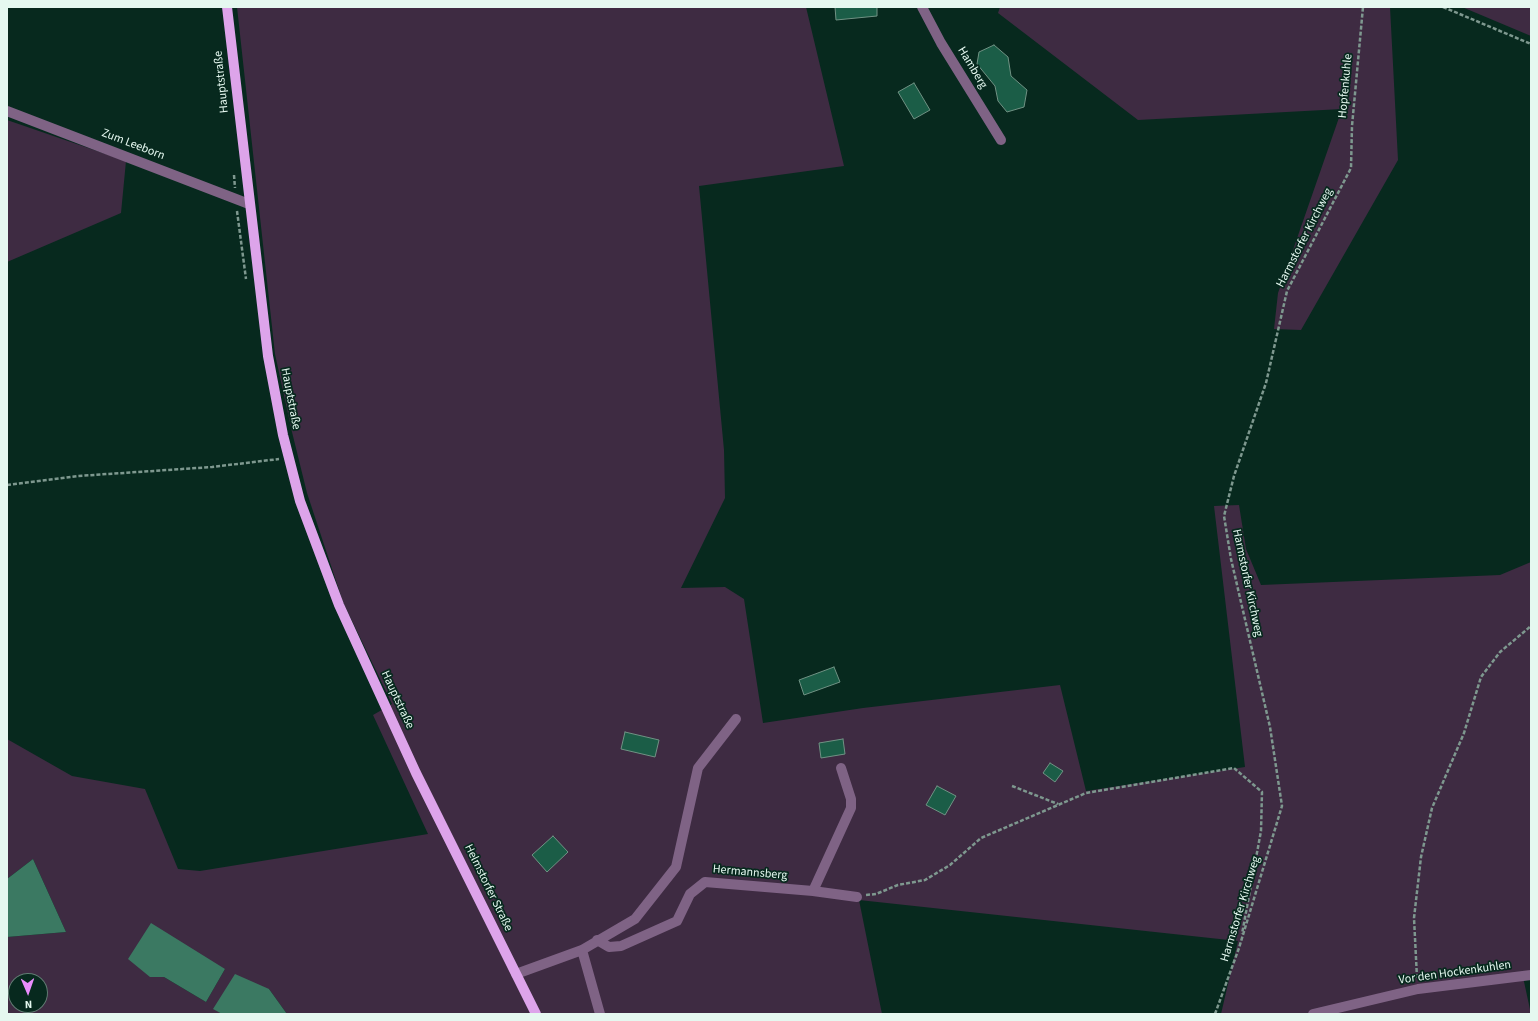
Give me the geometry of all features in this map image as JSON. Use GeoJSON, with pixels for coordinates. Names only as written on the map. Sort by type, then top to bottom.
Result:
{"type":"FeatureCollection","features":[{"type":"Feature","properties":{"kind":"main road","name":"Hauptstraße"},"geometry":{"type":"LineString","coordinates":[[227,7],[268,356],[289,457],[300,501],[339,605],[416,773]]}},
{"type":"Feature","properties":{"kind":"main road","name":"Helmstorfer Straße"},"geometry":{"type":"LineString","coordinates":[[416,773],[536,1014]]}},
{"type":"Feature","properties":{"kind":"street","name":"Hamberg"},"geometry":{"type":"LineString","coordinates":[[922,7],[941,43],[1001,140]]}},
{"type":"Feature","properties":{"kind":"street","name":"Zum Leeborn"},"geometry":{"type":"LineString","coordinates":[[7,111],[249,204]]}},
{"type":"Feature","properties":{"kind":"street"},"geometry":{"type":"LineString","coordinates":[[516,974],[582,950],[635,918],[676,866],[698,768],[736,719]]}},
{"type":"Feature","properties":{"kind":"street"},"geometry":{"type":"LineString","coordinates":[[813,891],[851,808],[851,799],[841,768]]}},
{"type":"Feature","properties":{"kind":"street","name":"Hermannsberg"},"geometry":{"type":"LineString","coordinates":[[597,940],[609,947],[621,946],[677,921],[690,894],[705,882],[857,896]]}},
{"type":"Feature","properties":{"kind":"street"},"geometry":{"type":"LineString","coordinates":[[582,950],[600,1014]]}},
{"type":"Feature","properties":{"kind":"street","name":"Vor den Hockenkuhlen"},"geometry":{"type":"LineString","coordinates":[[1313,1014],[1418,989],[1531,975]]}},
{"type":"Feature","properties":{"kind":"path","name":"Hopfenkuhle"},"geometry":{"type":"LineString","coordinates":[[1351,168],[1352,118],[1363,7]]}},
{"type":"Feature","properties":{"kind":"path"},"geometry":{"type":"LineString","coordinates":[[1443,7],[1531,44]]}},
{"type":"Feature","properties":{"kind":"path"},"geometry":{"type":"LineString","coordinates":[[234,168],[238,226],[247,283]]}},
{"type":"Feature","properties":{"kind":"path","name":"Harmstorfer Kirchweg"},"geometry":{"type":"LineString","coordinates":[[1216,1014],[1239,948],[1282,806],[1270,727],[1231,558],[1224,516],[1234,476],[1266,383],[1287,291],[1351,168]]}},
{"type":"Feature","properties":{"kind":"path"},"geometry":{"type":"LineString","coordinates":[[276,452],[280,466]]}},
{"type":"Feature","properties":{"kind":"path"},"geometry":{"type":"LineString","coordinates":[[7,484],[78,476],[212,467],[289,457]]}},
{"type":"Feature","properties":{"kind":"path"},"geometry":{"type":"LineString","coordinates":[[1418,989],[1414,918],[1421,857],[1432,808],[1464,733],[1481,677],[1500,652],[1531,626]]}},
{"type":"Feature","properties":{"kind":"path"},"geometry":{"type":"LineString","coordinates":[[857,896],[876,894],[898,885],[925,880],[950,864],[981,838],[1086,793],[1234,768],[1262,792],[1261,831],[1239,948]]}},
{"type":"Feature","properties":{"kind":"path"},"geometry":{"type":"LineString","coordinates":[[1012,786],[1058,804]]}},
{"type":"Feature","properties":{"kind":"shaded area"},"geometry":{"type":"Polygon","coordinates":[[[237,7],[806,7],[844,166],[699,186],[724,450],[725,498],[681,588],[725,587],[744,599],[763,723],[863,708],[1060,685],[1086,791],[1245,767],[1214,506],[1239,505],[1246,549],[1261,585],[1500,575],[1531,562],[1531,975],[1523,977],[1531,1014],[1221,1014],[1238,941],[859,900],[882,1014],[287,1014],[269,989],[214,1009],[222,1014],[7,1014],[7,937],[66,932],[33,859],[7,879],[7,739],[72,776],[145,789],[178,869],[200,871],[428,834],[373,715],[392,704],[343,602],[307,493],[275,354],[237,7]],[[225,969],[164,977],[206,1002],[225,969]]]}},
{"type":"Feature","properties":{"kind":"shaded area"},"geometry":{"type":"Polygon","coordinates":[[[1000,7],[1390,7],[1398,160],[1301,330],[1274,329],[1278,293],[1342,109],[1138,120],[998,13],[1000,7]]]}},
{"type":"Feature","properties":{"kind":"shaded area"},"geometry":{"type":"Polygon","coordinates":[[[1462,7],[1531,7],[1531,36],[1462,7]]]}},
{"type":"Feature","properties":{"kind":"shaded area"},"geometry":{"type":"Polygon","coordinates":[[[7,120],[126,161],[121,213],[7,262],[7,120]]]}},
{"type":"Feature","properties":{"kind":"shaded area"},"geometry":{"type":"Polygon","coordinates":[[[33,859],[66,932],[7,937],[7,879],[33,859]]]}},
{"type":"Feature","properties":{"kind":"shaded area"},"geometry":{"type":"Polygon","coordinates":[[[151,923],[225,969],[206,1002],[164,977],[150,977],[128,959],[151,923]]]}},
{"type":"Feature","properties":{"kind":"shaded area"},"geometry":{"type":"Polygon","coordinates":[[[235,974],[269,989],[287,1014],[222,1014],[213,1009],[235,974]]]}},
{"type":"Feature","properties":{"kind":"building"},"geometry":{"type":"Polygon","coordinates":[[[835,7],[877,7],[877,16],[836,20],[835,7]]]}},
{"type":"Feature","properties":{"kind":"building"},"geometry":{"type":"Polygon","coordinates":[[[994,45],[1008,57],[1011,76],[1027,90],[1024,107],[1007,112],[998,101],[995,86],[977,64],[979,52],[994,45]]]}},
{"type":"Feature","properties":{"kind":"building"},"geometry":{"type":"Polygon","coordinates":[[[914,83],[930,110],[914,119],[898,92],[914,83]]]}},
{"type":"Feature","properties":{"kind":"building"},"geometry":{"type":"Polygon","coordinates":[[[834,667],[840,682],[804,695],[799,680],[834,667]]]}},
{"type":"Feature","properties":{"kind":"building"},"geometry":{"type":"Polygon","coordinates":[[[625,732],[659,740],[655,757],[621,749],[625,732]]]}},
{"type":"Feature","properties":{"kind":"building"},"geometry":{"type":"Polygon","coordinates":[[[843,739],[845,754],[821,758],[819,743],[843,739]]]}},
{"type":"Feature","properties":{"kind":"building"},"geometry":{"type":"Polygon","coordinates":[[[1050,763],[1063,771],[1055,782],[1043,773],[1050,763]]]}},
{"type":"Feature","properties":{"kind":"building"},"geometry":{"type":"Polygon","coordinates":[[[937,786],[956,796],[945,815],[926,805],[937,786]]]}},
{"type":"Feature","properties":{"kind":"building"},"geometry":{"type":"Polygon","coordinates":[[[553,836],[568,852],[547,872],[532,855],[553,836]]]}}]}
